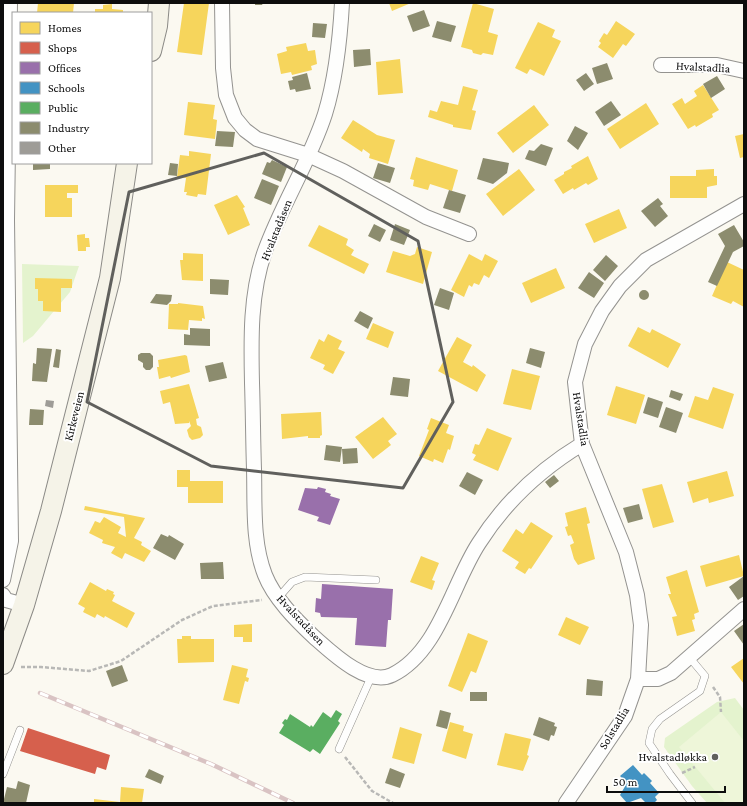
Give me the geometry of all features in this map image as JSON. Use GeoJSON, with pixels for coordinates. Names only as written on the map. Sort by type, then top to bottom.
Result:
{"type":"FeatureCollection","features":[{"type":"Feature","properties":{"kind":"main road"},"geometry":{"type":"LineString","coordinates":[[152,47],[157,26],[159,3]]}},
{"type":"Feature","properties":{"kind":"main road","name":"Kirkeveien"},"geometry":{"type":"LineString","coordinates":[[10,666],[24,605],[51,511],[110,278],[127,164]]}},
{"type":"Feature","properties":{"kind":"street"},"geometry":{"type":"LineString","coordinates":[[3,580],[11,540],[5,220],[10,3]]}},
{"type":"Feature","properties":{"kind":"street"},"geometry":{"type":"LineString","coordinates":[[222,3],[223,68],[226,95],[235,118],[245,130],[257,139],[308,155],[343,171],[426,217],[469,234]]}},
{"type":"Feature","properties":{"kind":"street","name":"Hvalstadåsen"},"geometry":{"type":"LineString","coordinates":[[342,3],[334,79],[324,116],[264,252],[254,295],[251,332],[257,545],[265,575],[278,598],[306,630],[334,655],[355,670],[372,675],[390,676],[412,660],[430,639],[478,544],[501,513],[517,495],[556,461],[582,444]]}},
{"type":"Feature","properties":{"kind":"street","name":"Hvalstadlia"},"geometry":{"type":"LineString","coordinates":[[661,65],[717,65],[744,71]]}},
{"type":"Feature","properties":{"kind":"street","name":"Hvalstadlia"},"geometry":{"type":"LineString","coordinates":[[638,679],[640,625],[637,595],[626,552],[582,444],[575,382],[585,344],[602,311],[620,286],[646,260],[744,204]]}},
{"type":"Feature","properties":{"kind":"street"},"geometry":{"type":"LineString","coordinates":[[3,595],[6,600],[24,605]]}},
{"type":"Feature","properties":{"kind":"street"},"geometry":{"type":"LineString","coordinates":[[638,679],[658,679],[671,673],[690,658],[744,609]]}},
{"type":"Feature","properties":{"kind":"street","name":"Solstadlia"},"geometry":{"type":"LineString","coordinates":[[566,803],[625,716],[638,679]]}},
{"type":"Feature","properties":{"kind":"lane"},"geometry":{"type":"LineString","coordinates":[[278,598],[292,582],[305,577],[376,580]]}},
{"type":"Feature","properties":{"kind":"lane"},"geometry":{"type":"LineString","coordinates":[[690,658],[706,676],[700,691],[660,719],[652,729],[649,743],[692,803]]}},
{"type":"Feature","properties":{"kind":"lane"},"geometry":{"type":"LineString","coordinates":[[339,749],[372,675]]}},
{"type":"Feature","properties":{"kind":"lane"},"geometry":{"type":"LineString","coordinates":[[3,774],[20,730]]}},
{"type":"Feature","properties":{"kind":"path"},"geometry":{"type":"LineString","coordinates":[[10,666],[41,666],[89,672],[121,661],[182,620],[213,606],[278,598]]}},
{"type":"Feature","properties":{"kind":"path"},"geometry":{"type":"LineString","coordinates":[[706,676],[720,697],[721,712]]}},
{"type":"Feature","properties":{"kind":"path"},"geometry":{"type":"LineString","coordinates":[[339,749],[372,792],[393,803]]}},
{"type":"Feature","properties":{"kind":"highlighted area"},"geometry":{"type":"Polygon","coordinates":[[[264,153],[418,241],[453,402],[403,488],[211,466],[87,402],[129,192],[264,153]]]}},
{"type":"Feature","properties":{"kind":"green space"},"geometry":{"type":"Polygon","coordinates":[[[22,264],[79,266],[70,292],[33,336],[23,343],[22,264]]]}},
{"type":"Feature","properties":{"kind":"green space"},"geometry":{"type":"Polygon","coordinates":[[[735,698],[744,710],[744,803],[707,803],[692,786],[664,747],[665,738],[717,702],[735,698]]]}},
{"type":"Feature","properties":{"kind":"green space","name":"Hvalstadløkka"},"geometry":{"type":"Polygon","coordinates":[[[721,712],[744,741],[744,803],[725,803],[679,747],[721,712]]]}},
{"type":"Feature","properties":{"kind":"building: Homes"},"geometry":{"type":"Polygon","coordinates":[[[38,3],[74,3],[73,12],[37,12],[38,3]]]}},
{"type":"Feature","properties":{"kind":"building: Homes"},"geometry":{"type":"Polygon","coordinates":[[[184,3],[209,3],[202,55],[177,52],[184,3]]]}},
{"type":"Feature","properties":{"kind":"building: Homes"},"geometry":{"type":"Polygon","coordinates":[[[389,3],[411,3],[392,11],[389,3]]]}},
{"type":"Feature","properties":{"kind":"building: Homes"},"geometry":{"type":"Polygon","coordinates":[[[473,3],[494,9],[488,32],[498,35],[493,55],[473,53],[472,50],[461,47],[473,3]]]}},
{"type":"Feature","properties":{"kind":"building: Homes"},"geometry":{"type":"Polygon","coordinates":[[[112,4],[112,9],[123,10],[123,12],[95,12],[95,9],[103,9],[103,5],[112,4]]]}},
{"type":"Feature","properties":{"kind":"building: Homes"},"geometry":{"type":"Polygon","coordinates":[[[616,21],[635,34],[626,46],[623,44],[613,58],[598,47],[601,43],[599,41],[604,33],[607,35],[616,21]]]}},
{"type":"Feature","properties":{"kind":"building: Homes"},"geometry":{"type":"Polygon","coordinates":[[[538,22],[555,30],[552,37],[561,41],[544,76],[530,69],[527,74],[515,68],[538,22]]]}},
{"type":"Feature","properties":{"kind":"building: Homes"},"geometry":{"type":"Polygon","coordinates":[[[306,43],[308,51],[315,50],[317,64],[311,66],[312,70],[292,75],[291,72],[281,74],[277,54],[287,51],[286,47],[306,43]]]}},
{"type":"Feature","properties":{"kind":"building: Homes"},"geometry":{"type":"Polygon","coordinates":[[[400,59],[403,93],[378,95],[376,62],[400,59]]]}},
{"type":"Feature","properties":{"kind":"building: Homes"},"geometry":{"type":"Polygon","coordinates":[[[703,85],[719,110],[712,114],[713,117],[696,127],[695,125],[688,129],[672,104],[682,98],[685,104],[697,96],[694,91],[703,85]]]}},
{"type":"Feature","properties":{"kind":"building: Homes"},"geometry":{"type":"Polygon","coordinates":[[[463,86],[478,90],[472,110],[476,111],[471,130],[453,127],[453,125],[428,117],[430,110],[437,112],[441,101],[458,105],[463,86]]]}},
{"type":"Feature","properties":{"kind":"building: Homes"},"geometry":{"type":"Polygon","coordinates":[[[188,102],[215,105],[213,119],[217,120],[215,139],[184,135],[188,102]]]}},
{"type":"Feature","properties":{"kind":"building: Homes"},"geometry":{"type":"Polygon","coordinates":[[[646,103],[659,124],[620,149],[607,129],[646,103]]]}},
{"type":"Feature","properties":{"kind":"building: Homes"},"geometry":{"type":"Polygon","coordinates":[[[534,105],[549,125],[513,153],[497,133],[534,105]]]}},
{"type":"Feature","properties":{"kind":"building: Homes"},"geometry":{"type":"Polygon","coordinates":[[[353,120],[377,135],[395,140],[388,164],[369,158],[370,154],[363,149],[362,152],[341,138],[353,120]]]}},
{"type":"Feature","properties":{"kind":"building: Homes"},"geometry":{"type":"Polygon","coordinates":[[[744,134],[744,157],[740,158],[735,136],[744,134]]]}},
{"type":"Feature","properties":{"kind":"building: Homes"},"geometry":{"type":"Polygon","coordinates":[[[189,151],[211,154],[206,195],[198,194],[197,197],[186,195],[187,192],[184,192],[186,178],[177,177],[180,155],[189,156],[189,151]]]}},
{"type":"Feature","properties":{"kind":"building: Homes"},"geometry":{"type":"Polygon","coordinates":[[[588,156],[598,179],[588,185],[586,183],[574,190],[573,188],[563,194],[554,180],[572,168],[571,166],[588,156]]]}},
{"type":"Feature","properties":{"kind":"building: Homes"},"geometry":{"type":"Polygon","coordinates":[[[416,157],[458,170],[452,191],[430,184],[428,190],[413,186],[414,180],[410,179],[416,157]]]}},
{"type":"Feature","properties":{"kind":"building: Homes"},"geometry":{"type":"Polygon","coordinates":[[[519,169],[535,190],[503,216],[486,194],[519,169]]]}},
{"type":"Feature","properties":{"kind":"building: Homes"},"geometry":{"type":"Polygon","coordinates":[[[714,169],[714,176],[717,176],[717,185],[707,187],[707,198],[670,198],[670,176],[696,176],[696,170],[714,169]]]}},
{"type":"Feature","properties":{"kind":"building: Homes"},"geometry":{"type":"Polygon","coordinates":[[[45,185],[78,185],[78,193],[67,193],[67,198],[72,198],[72,217],[45,217],[45,185]]]}},
{"type":"Feature","properties":{"kind":"building: Homes"},"geometry":{"type":"Polygon","coordinates":[[[237,195],[245,207],[243,208],[250,225],[228,235],[214,205],[237,195]]]}},
{"type":"Feature","properties":{"kind":"building: Homes"},"geometry":{"type":"Polygon","coordinates":[[[619,209],[627,228],[594,243],[585,224],[619,209]]]}},
{"type":"Feature","properties":{"kind":"building: Homes"},"geometry":{"type":"Polygon","coordinates":[[[319,225],[348,239],[346,245],[354,250],[351,255],[369,264],[364,274],[308,246],[319,225]]]}},
{"type":"Feature","properties":{"kind":"building: Homes"},"geometry":{"type":"Polygon","coordinates":[[[85,234],[85,238],[89,238],[90,247],[86,247],[86,251],[78,251],[77,235],[85,234]]]}},
{"type":"Feature","properties":{"kind":"building: Homes"},"geometry":{"type":"Polygon","coordinates":[[[417,247],[432,252],[423,284],[386,272],[393,251],[410,256],[415,254],[417,247]]]}},
{"type":"Feature","properties":{"kind":"building: Homes"},"geometry":{"type":"Polygon","coordinates":[[[183,253],[203,254],[203,281],[182,280],[180,260],[183,260],[183,253]]]}},
{"type":"Feature","properties":{"kind":"building: Homes"},"geometry":{"type":"Polygon","coordinates":[[[469,254],[482,261],[485,254],[498,261],[489,278],[484,275],[479,285],[474,283],[472,287],[469,285],[464,297],[451,290],[469,254]]]}},
{"type":"Feature","properties":{"kind":"building: Homes"},"geometry":{"type":"Polygon","coordinates":[[[727,262],[744,270],[744,307],[733,301],[731,304],[712,296],[727,262]]]}},
{"type":"Feature","properties":{"kind":"building: Homes"},"geometry":{"type":"Polygon","coordinates":[[[556,268],[565,288],[531,303],[522,283],[556,268]]]}},
{"type":"Feature","properties":{"kind":"building: Homes"},"geometry":{"type":"Polygon","coordinates":[[[35,278],[72,279],[72,288],[61,288],[61,312],[43,311],[43,301],[38,301],[38,289],[35,289],[35,278]]]}},
{"type":"Feature","properties":{"kind":"building: Homes"},"geometry":{"type":"Polygon","coordinates":[[[178,303],[203,306],[205,319],[202,318],[202,321],[189,320],[188,330],[168,329],[169,304],[178,303]]]}},
{"type":"Feature","properties":{"kind":"building: Homes"},"geometry":{"type":"Polygon","coordinates":[[[373,323],[394,332],[388,348],[366,339],[373,323]]]}},
{"type":"Feature","properties":{"kind":"building: Homes"},"geometry":{"type":"Polygon","coordinates":[[[638,327],[650,333],[652,329],[681,344],[668,368],[628,346],[638,327]]]}},
{"type":"Feature","properties":{"kind":"building: Homes"},"geometry":{"type":"Polygon","coordinates":[[[328,334],[342,341],[338,349],[345,352],[333,374],[323,369],[325,365],[310,358],[319,339],[324,342],[328,334]]]}},
{"type":"Feature","properties":{"kind":"building: Homes"},"geometry":{"type":"Polygon","coordinates":[[[457,337],[472,345],[463,362],[472,367],[473,365],[486,375],[477,392],[438,371],[457,337]]]}},
{"type":"Feature","properties":{"kind":"building: Homes"},"geometry":{"type":"Polygon","coordinates":[[[185,355],[187,356],[190,372],[171,378],[170,376],[159,379],[157,367],[159,367],[158,360],[185,355]]]}},
{"type":"Feature","properties":{"kind":"building: Homes"},"geometry":{"type":"Polygon","coordinates":[[[512,369],[540,376],[531,410],[503,404],[512,369]]]}},
{"type":"Feature","properties":{"kind":"building: Homes"},"geometry":{"type":"Polygon","coordinates":[[[189,384],[199,418],[196,419],[197,425],[201,427],[203,435],[200,438],[192,440],[189,437],[187,430],[191,426],[189,421],[189,423],[175,424],[170,402],[163,404],[160,391],[189,384]]]}},
{"type":"Feature","properties":{"kind":"building: Homes"},"geometry":{"type":"Polygon","coordinates":[[[616,386],[645,395],[636,424],[607,415],[616,386]]]}},
{"type":"Feature","properties":{"kind":"building: Homes"},"geometry":{"type":"Polygon","coordinates":[[[713,387],[734,394],[723,429],[688,417],[695,396],[708,400],[713,387]]]}},
{"type":"Feature","properties":{"kind":"building: Homes"},"geometry":{"type":"Polygon","coordinates":[[[321,412],[322,435],[320,438],[308,438],[308,436],[282,439],[281,414],[321,412]]]}},
{"type":"Feature","properties":{"kind":"building: Homes"},"geometry":{"type":"Polygon","coordinates":[[[383,417],[397,434],[388,441],[391,445],[373,459],[355,437],[383,417]]]}},
{"type":"Feature","properties":{"kind":"building: Homes"},"geometry":{"type":"Polygon","coordinates":[[[431,418],[449,425],[446,433],[454,436],[450,450],[448,449],[443,463],[434,459],[433,462],[419,456],[429,430],[427,429],[431,418]]]}},
{"type":"Feature","properties":{"kind":"building: Homes"},"geometry":{"type":"Polygon","coordinates":[[[487,428],[512,438],[498,471],[473,460],[476,455],[472,453],[475,444],[479,445],[487,428]]]}},
{"type":"Feature","properties":{"kind":"building: Homes"},"geometry":{"type":"Polygon","coordinates":[[[177,470],[190,470],[190,481],[223,481],[223,503],[188,503],[188,487],[177,487],[177,470]]]}},
{"type":"Feature","properties":{"kind":"building: Homes"},"geometry":{"type":"Polygon","coordinates":[[[727,471],[734,496],[709,503],[708,498],[693,503],[687,482],[727,471]]]}},
{"type":"Feature","properties":{"kind":"building: Homes"},"geometry":{"type":"Polygon","coordinates":[[[662,484],[674,522],[653,528],[642,489],[662,484]]]}},
{"type":"Feature","properties":{"kind":"building: Homes"},"geometry":{"type":"Polygon","coordinates":[[[85,506],[145,518],[134,538],[142,542],[141,545],[151,551],[144,562],[125,553],[122,559],[111,553],[115,547],[102,543],[103,540],[89,533],[95,521],[100,523],[104,517],[121,527],[118,533],[126,537],[124,517],[84,510],[85,506]]]}},
{"type":"Feature","properties":{"kind":"building: Homes"},"geometry":{"type":"Polygon","coordinates":[[[586,507],[590,523],[587,524],[595,559],[578,565],[574,559],[570,545],[574,543],[571,535],[568,536],[565,527],[568,526],[565,513],[586,507]]]}},
{"type":"Feature","properties":{"kind":"building: Homes"},"geometry":{"type":"Polygon","coordinates":[[[531,522],[553,536],[531,569],[529,568],[525,574],[515,568],[519,562],[502,551],[516,529],[523,534],[531,522]]]}},
{"type":"Feature","properties":{"kind":"building: Homes"},"geometry":{"type":"Polygon","coordinates":[[[739,555],[744,576],[706,587],[700,566],[739,555]]]}},
{"type":"Feature","properties":{"kind":"building: Homes"},"geometry":{"type":"Polygon","coordinates":[[[421,556],[439,563],[432,580],[435,581],[432,590],[410,582],[421,556]]]}},
{"type":"Feature","properties":{"kind":"building: Homes"},"geometry":{"type":"Polygon","coordinates":[[[687,570],[699,612],[694,614],[695,619],[692,620],[695,631],[677,636],[672,617],[677,616],[668,594],[671,594],[666,577],[687,570]]]}},
{"type":"Feature","properties":{"kind":"building: Homes"},"geometry":{"type":"Polygon","coordinates":[[[90,582],[106,591],[107,589],[114,592],[113,594],[115,595],[112,601],[135,613],[127,628],[105,616],[104,618],[97,614],[95,618],[83,612],[85,608],[78,604],[90,582]]]}},
{"type":"Feature","properties":{"kind":"building: Homes"},"geometry":{"type":"Polygon","coordinates":[[[566,617],[589,627],[580,645],[558,635],[566,617]]]}},
{"type":"Feature","properties":{"kind":"building: Homes"},"geometry":{"type":"Polygon","coordinates":[[[252,624],[252,642],[243,642],[243,637],[234,637],[234,625],[252,624]]]}},
{"type":"Feature","properties":{"kind":"building: Homes"},"geometry":{"type":"Polygon","coordinates":[[[468,633],[488,641],[476,673],[471,671],[462,692],[448,686],[468,633]]]}},
{"type":"Feature","properties":{"kind":"building: Homes"},"geometry":{"type":"Polygon","coordinates":[[[182,636],[191,636],[191,639],[214,639],[214,662],[178,663],[177,639],[182,639],[182,636]]]}},
{"type":"Feature","properties":{"kind":"building: Homes"},"geometry":{"type":"Polygon","coordinates":[[[744,658],[744,684],[731,667],[744,658]]]}},
{"type":"Feature","properties":{"kind":"building: Homes"},"geometry":{"type":"Polygon","coordinates":[[[232,665],[248,669],[246,677],[249,678],[248,682],[245,681],[239,704],[223,700],[232,665]]]}},
{"type":"Feature","properties":{"kind":"building: Homes"},"geometry":{"type":"Polygon","coordinates":[[[450,722],[464,726],[463,731],[473,734],[466,759],[442,751],[450,722]]]}},
{"type":"Feature","properties":{"kind":"building: Homes"},"geometry":{"type":"Polygon","coordinates":[[[400,727],[422,734],[414,764],[392,758],[400,727]]]}},
{"type":"Feature","properties":{"kind":"building: Homes"},"geometry":{"type":"Polygon","coordinates":[[[505,733],[531,739],[527,755],[529,756],[523,771],[497,765],[505,733]]]}},
{"type":"Feature","properties":{"kind":"building: Homes"},"geometry":{"type":"Polygon","coordinates":[[[121,787],[144,789],[142,803],[94,803],[94,799],[120,802],[121,787]]]}},
{"type":"Feature","properties":{"kind":"building: Shops"},"geometry":{"type":"Polygon","coordinates":[[[28,728],[110,755],[106,770],[97,767],[95,774],[20,751],[28,728]]]}},
{"type":"Feature","properties":{"kind":"building: Offices"},"geometry":{"type":"Polygon","coordinates":[[[318,487],[326,489],[325,492],[331,494],[330,496],[340,499],[330,525],[317,521],[319,517],[298,510],[305,488],[317,489],[318,487]]]}},
{"type":"Feature","properties":{"kind":"building: Offices"},"geometry":{"type":"Polygon","coordinates":[[[322,584],[393,589],[391,620],[388,620],[386,647],[355,645],[357,618],[321,617],[320,613],[315,612],[316,598],[321,599],[322,584]]]}},
{"type":"Feature","properties":{"kind":"building: Schools"},"geometry":{"type":"Polygon","coordinates":[[[633,765],[642,775],[644,773],[652,781],[650,783],[659,793],[655,797],[657,800],[654,803],[646,803],[641,798],[627,803],[620,795],[627,783],[620,776],[633,765]]]}},
{"type":"Feature","properties":{"kind":"building: Public"},"geometry":{"type":"Polygon","coordinates":[[[336,710],[342,714],[338,721],[340,723],[320,754],[313,749],[310,752],[279,733],[284,725],[282,723],[285,719],[287,720],[290,714],[310,727],[311,725],[313,727],[323,712],[331,718],[336,710]]]}},
{"type":"Feature","properties":{"kind":"building: Industry"},"geometry":{"type":"Polygon","coordinates":[[[255,3],[263,3],[262,5],[255,5],[255,3]]]}},
{"type":"Feature","properties":{"kind":"building: Industry"},"geometry":{"type":"Polygon","coordinates":[[[424,10],[430,26],[413,32],[407,16],[424,10]]]}},
{"type":"Feature","properties":{"kind":"building: Industry"},"geometry":{"type":"Polygon","coordinates":[[[437,21],[456,26],[451,42],[432,37],[437,21]]]}},
{"type":"Feature","properties":{"kind":"building: Industry"},"geometry":{"type":"Polygon","coordinates":[[[313,23],[327,24],[325,38],[312,37],[313,23]]]}},
{"type":"Feature","properties":{"kind":"building: Industry"},"geometry":{"type":"Polygon","coordinates":[[[370,49],[371,65],[354,67],[353,50],[370,49]]]}},
{"type":"Feature","properties":{"kind":"building: Industry"},"geometry":{"type":"Polygon","coordinates":[[[607,63],[613,79],[597,84],[592,68],[607,63]]]}},
{"type":"Feature","properties":{"kind":"building: Industry"},"geometry":{"type":"Polygon","coordinates":[[[307,73],[311,89],[296,92],[295,89],[290,90],[288,81],[293,80],[292,77],[307,73]]]}},
{"type":"Feature","properties":{"kind":"building: Industry"},"geometry":{"type":"Polygon","coordinates":[[[586,73],[594,84],[584,91],[576,80],[586,73]]]}},
{"type":"Feature","properties":{"kind":"building: Industry"},"geometry":{"type":"Polygon","coordinates":[[[717,76],[725,89],[711,98],[703,84],[717,76]]]}},
{"type":"Feature","properties":{"kind":"building: Industry"},"geometry":{"type":"Polygon","coordinates":[[[611,101],[621,115],[604,126],[595,112],[611,101]]]}},
{"type":"Feature","properties":{"kind":"building: Industry"},"geometry":{"type":"Polygon","coordinates":[[[575,126],[588,133],[578,150],[567,141],[575,126]]]}},
{"type":"Feature","properties":{"kind":"building: Industry"},"geometry":{"type":"Polygon","coordinates":[[[217,131],[235,132],[233,147],[215,146],[217,131]]]}},
{"type":"Feature","properties":{"kind":"building: Industry"},"geometry":{"type":"Polygon","coordinates":[[[541,144],[553,148],[546,166],[525,159],[529,150],[534,151],[541,144]]]}},
{"type":"Feature","properties":{"kind":"building: Industry"},"geometry":{"type":"Polygon","coordinates":[[[483,158],[509,163],[507,173],[493,184],[477,179],[483,158]]]}},
{"type":"Feature","properties":{"kind":"building: Industry"},"geometry":{"type":"Polygon","coordinates":[[[272,160],[287,167],[281,182],[262,174],[267,162],[270,163],[272,160]]]}},
{"type":"Feature","properties":{"kind":"building: Industry"},"geometry":{"type":"Polygon","coordinates":[[[170,163],[178,164],[177,176],[168,175],[170,163]]]}},
{"type":"Feature","properties":{"kind":"building: Industry"},"geometry":{"type":"Polygon","coordinates":[[[378,163],[395,168],[390,183],[373,178],[378,163]]]}},
{"type":"Feature","properties":{"kind":"building: Industry"},"geometry":{"type":"Polygon","coordinates":[[[33,164],[50,164],[50,169],[33,170],[33,164]]]}},
{"type":"Feature","properties":{"kind":"building: Industry"},"geometry":{"type":"Polygon","coordinates":[[[262,179],[279,186],[271,205],[254,198],[262,179]]]}},
{"type":"Feature","properties":{"kind":"building: Industry"},"geometry":{"type":"Polygon","coordinates":[[[449,190],[466,195],[460,213],[443,208],[449,190]]]}},
{"type":"Feature","properties":{"kind":"building: Industry"},"geometry":{"type":"Polygon","coordinates":[[[658,198],[663,204],[660,206],[668,216],[655,227],[641,211],[658,198]]]}},
{"type":"Feature","properties":{"kind":"building: Industry"},"geometry":{"type":"Polygon","coordinates":[[[374,224],[386,230],[380,242],[368,236],[374,224]]]}},
{"type":"Feature","properties":{"kind":"building: Industry"},"geometry":{"type":"Polygon","coordinates":[[[395,224],[410,230],[404,245],[390,240],[395,224]]]}},
{"type":"Feature","properties":{"kind":"building: Industry"},"geometry":{"type":"Polygon","coordinates":[[[734,225],[744,242],[744,246],[733,252],[717,286],[708,282],[725,246],[718,234],[734,225]]]}},
{"type":"Feature","properties":{"kind":"building: Industry"},"geometry":{"type":"Polygon","coordinates":[[[606,255],[618,266],[605,281],[593,270],[606,255]]]}},
{"type":"Feature","properties":{"kind":"building: Industry"},"geometry":{"type":"Polygon","coordinates":[[[589,272],[604,283],[594,298],[578,288],[589,272]]]}},
{"type":"Feature","properties":{"kind":"building: Industry"},"geometry":{"type":"Polygon","coordinates":[[[210,279],[229,280],[228,295],[210,294],[210,279]]]}},
{"type":"Feature","properties":{"kind":"building: Industry"},"geometry":{"type":"Polygon","coordinates":[[[440,288],[454,293],[449,310],[434,305],[440,288]]]}},
{"type":"Feature","properties":{"kind":"building: Industry"},"geometry":{"type":"Polygon","coordinates":[[[642,290],[646,290],[648,291],[648,299],[642,300],[639,297],[639,293],[642,290]]]}},
{"type":"Feature","properties":{"kind":"building: Industry"},"geometry":{"type":"Polygon","coordinates":[[[156,294],[172,295],[171,301],[167,305],[150,303],[156,294]]]}},
{"type":"Feature","properties":{"kind":"building: Industry"},"geometry":{"type":"Polygon","coordinates":[[[360,311],[373,318],[368,329],[354,321],[360,311]]]}},
{"type":"Feature","properties":{"kind":"building: Industry"},"geometry":{"type":"Polygon","coordinates":[[[190,328],[210,329],[210,346],[184,345],[184,334],[190,335],[190,328]]]}},
{"type":"Feature","properties":{"kind":"building: Industry"},"geometry":{"type":"Polygon","coordinates":[[[37,348],[52,349],[47,382],[32,381],[33,363],[36,364],[37,348]]]}},
{"type":"Feature","properties":{"kind":"building: Industry"},"geometry":{"type":"Polygon","coordinates":[[[530,348],[545,352],[541,368],[526,363],[530,348]]]}},
{"type":"Feature","properties":{"kind":"building: Industry"},"geometry":{"type":"Polygon","coordinates":[[[56,349],[61,350],[59,368],[53,367],[56,349]]]}},
{"type":"Feature","properties":{"kind":"building: Industry"},"geometry":{"type":"Polygon","coordinates":[[[141,353],[150,353],[153,356],[153,367],[150,370],[146,370],[143,367],[143,363],[138,360],[138,355],[141,353]]]}},
{"type":"Feature","properties":{"kind":"building: Industry"},"geometry":{"type":"Polygon","coordinates":[[[223,362],[227,378],[209,382],[205,366],[223,362]]]}},
{"type":"Feature","properties":{"kind":"building: Industry"},"geometry":{"type":"Polygon","coordinates":[[[393,377],[410,379],[408,397],[390,395],[393,377]]]}},
{"type":"Feature","properties":{"kind":"building: Industry"},"geometry":{"type":"Polygon","coordinates":[[[671,390],[683,394],[680,401],[669,397],[671,390]]]}},
{"type":"Feature","properties":{"kind":"building: Industry"},"geometry":{"type":"Polygon","coordinates":[[[648,397],[663,402],[658,418],[643,413],[648,397]]]}},
{"type":"Feature","properties":{"kind":"building: Industry"},"geometry":{"type":"Polygon","coordinates":[[[666,407],[683,413],[676,433],[659,427],[666,407]]]}},
{"type":"Feature","properties":{"kind":"building: Industry"},"geometry":{"type":"Polygon","coordinates":[[[30,409],[44,410],[43,425],[29,425],[30,409]]]}},
{"type":"Feature","properties":{"kind":"building: Industry"},"geometry":{"type":"Polygon","coordinates":[[[326,445],[342,447],[340,462],[324,460],[326,445]]]}},
{"type":"Feature","properties":{"kind":"building: Industry"},"geometry":{"type":"Polygon","coordinates":[[[357,448],[358,463],[343,464],[342,449],[357,448]]]}},
{"type":"Feature","properties":{"kind":"building: Industry"},"geometry":{"type":"Polygon","coordinates":[[[467,472],[483,480],[475,495],[459,486],[467,472]]]}},
{"type":"Feature","properties":{"kind":"building: Industry"},"geometry":{"type":"Polygon","coordinates":[[[554,475],[559,481],[550,488],[545,482],[554,475]]]}},
{"type":"Feature","properties":{"kind":"building: Industry"},"geometry":{"type":"Polygon","coordinates":[[[639,504],[643,519],[628,523],[623,508],[639,504]]]}},
{"type":"Feature","properties":{"kind":"building: Industry"},"geometry":{"type":"Polygon","coordinates":[[[161,534],[168,537],[169,535],[184,544],[175,560],[153,548],[161,534]]]}},
{"type":"Feature","properties":{"kind":"building: Industry"},"geometry":{"type":"Polygon","coordinates":[[[223,562],[224,579],[201,579],[200,563],[223,562]]]}},
{"type":"Feature","properties":{"kind":"building: Industry"},"geometry":{"type":"Polygon","coordinates":[[[744,576],[744,596],[738,600],[729,587],[744,576]]]}},
{"type":"Feature","properties":{"kind":"building: Industry"},"geometry":{"type":"Polygon","coordinates":[[[744,624],[744,645],[734,631],[744,624]]]}},
{"type":"Feature","properties":{"kind":"building: Industry"},"geometry":{"type":"Polygon","coordinates":[[[122,665],[128,681],[112,687],[106,671],[122,665]]]}},
{"type":"Feature","properties":{"kind":"building: Industry"},"geometry":{"type":"Polygon","coordinates":[[[587,679],[603,681],[602,696],[586,695],[587,679]]]}},
{"type":"Feature","properties":{"kind":"building: Industry"},"geometry":{"type":"Polygon","coordinates":[[[470,692],[487,692],[487,701],[470,701],[470,692]]]}},
{"type":"Feature","properties":{"kind":"building: Industry"},"geometry":{"type":"Polygon","coordinates":[[[440,710],[451,713],[447,729],[436,726],[440,710]]]}},
{"type":"Feature","properties":{"kind":"building: Industry"},"geometry":{"type":"Polygon","coordinates":[[[539,717],[555,723],[554,726],[557,727],[554,736],[551,735],[549,741],[533,735],[539,717]]]}},
{"type":"Feature","properties":{"kind":"building: Industry"},"geometry":{"type":"Polygon","coordinates":[[[390,768],[405,774],[400,788],[385,783],[390,768]]]}},
{"type":"Feature","properties":{"kind":"building: Industry"},"geometry":{"type":"Polygon","coordinates":[[[149,769],[164,776],[161,784],[145,777],[149,769]]]}},
{"type":"Feature","properties":{"kind":"building: Industry"},"geometry":{"type":"Polygon","coordinates":[[[18,781],[30,785],[26,803],[3,803],[7,787],[16,789],[18,781]]]}},
{"type":"Feature","properties":{"kind":"building: Other"},"geometry":{"type":"Polygon","coordinates":[[[46,400],[54,401],[53,408],[45,406],[46,400]]]}},
{"type":"Feature","properties":{"kind":"railway"},"geometry":{"type":"LineString","coordinates":[[40,693],[211,764],[293,803]]}},
{"type":"Feature","properties":{"kind":"place","name":"Hvalstadløkka"},"geometry":{"type":"Point","coordinates":[715,757]}}]}
